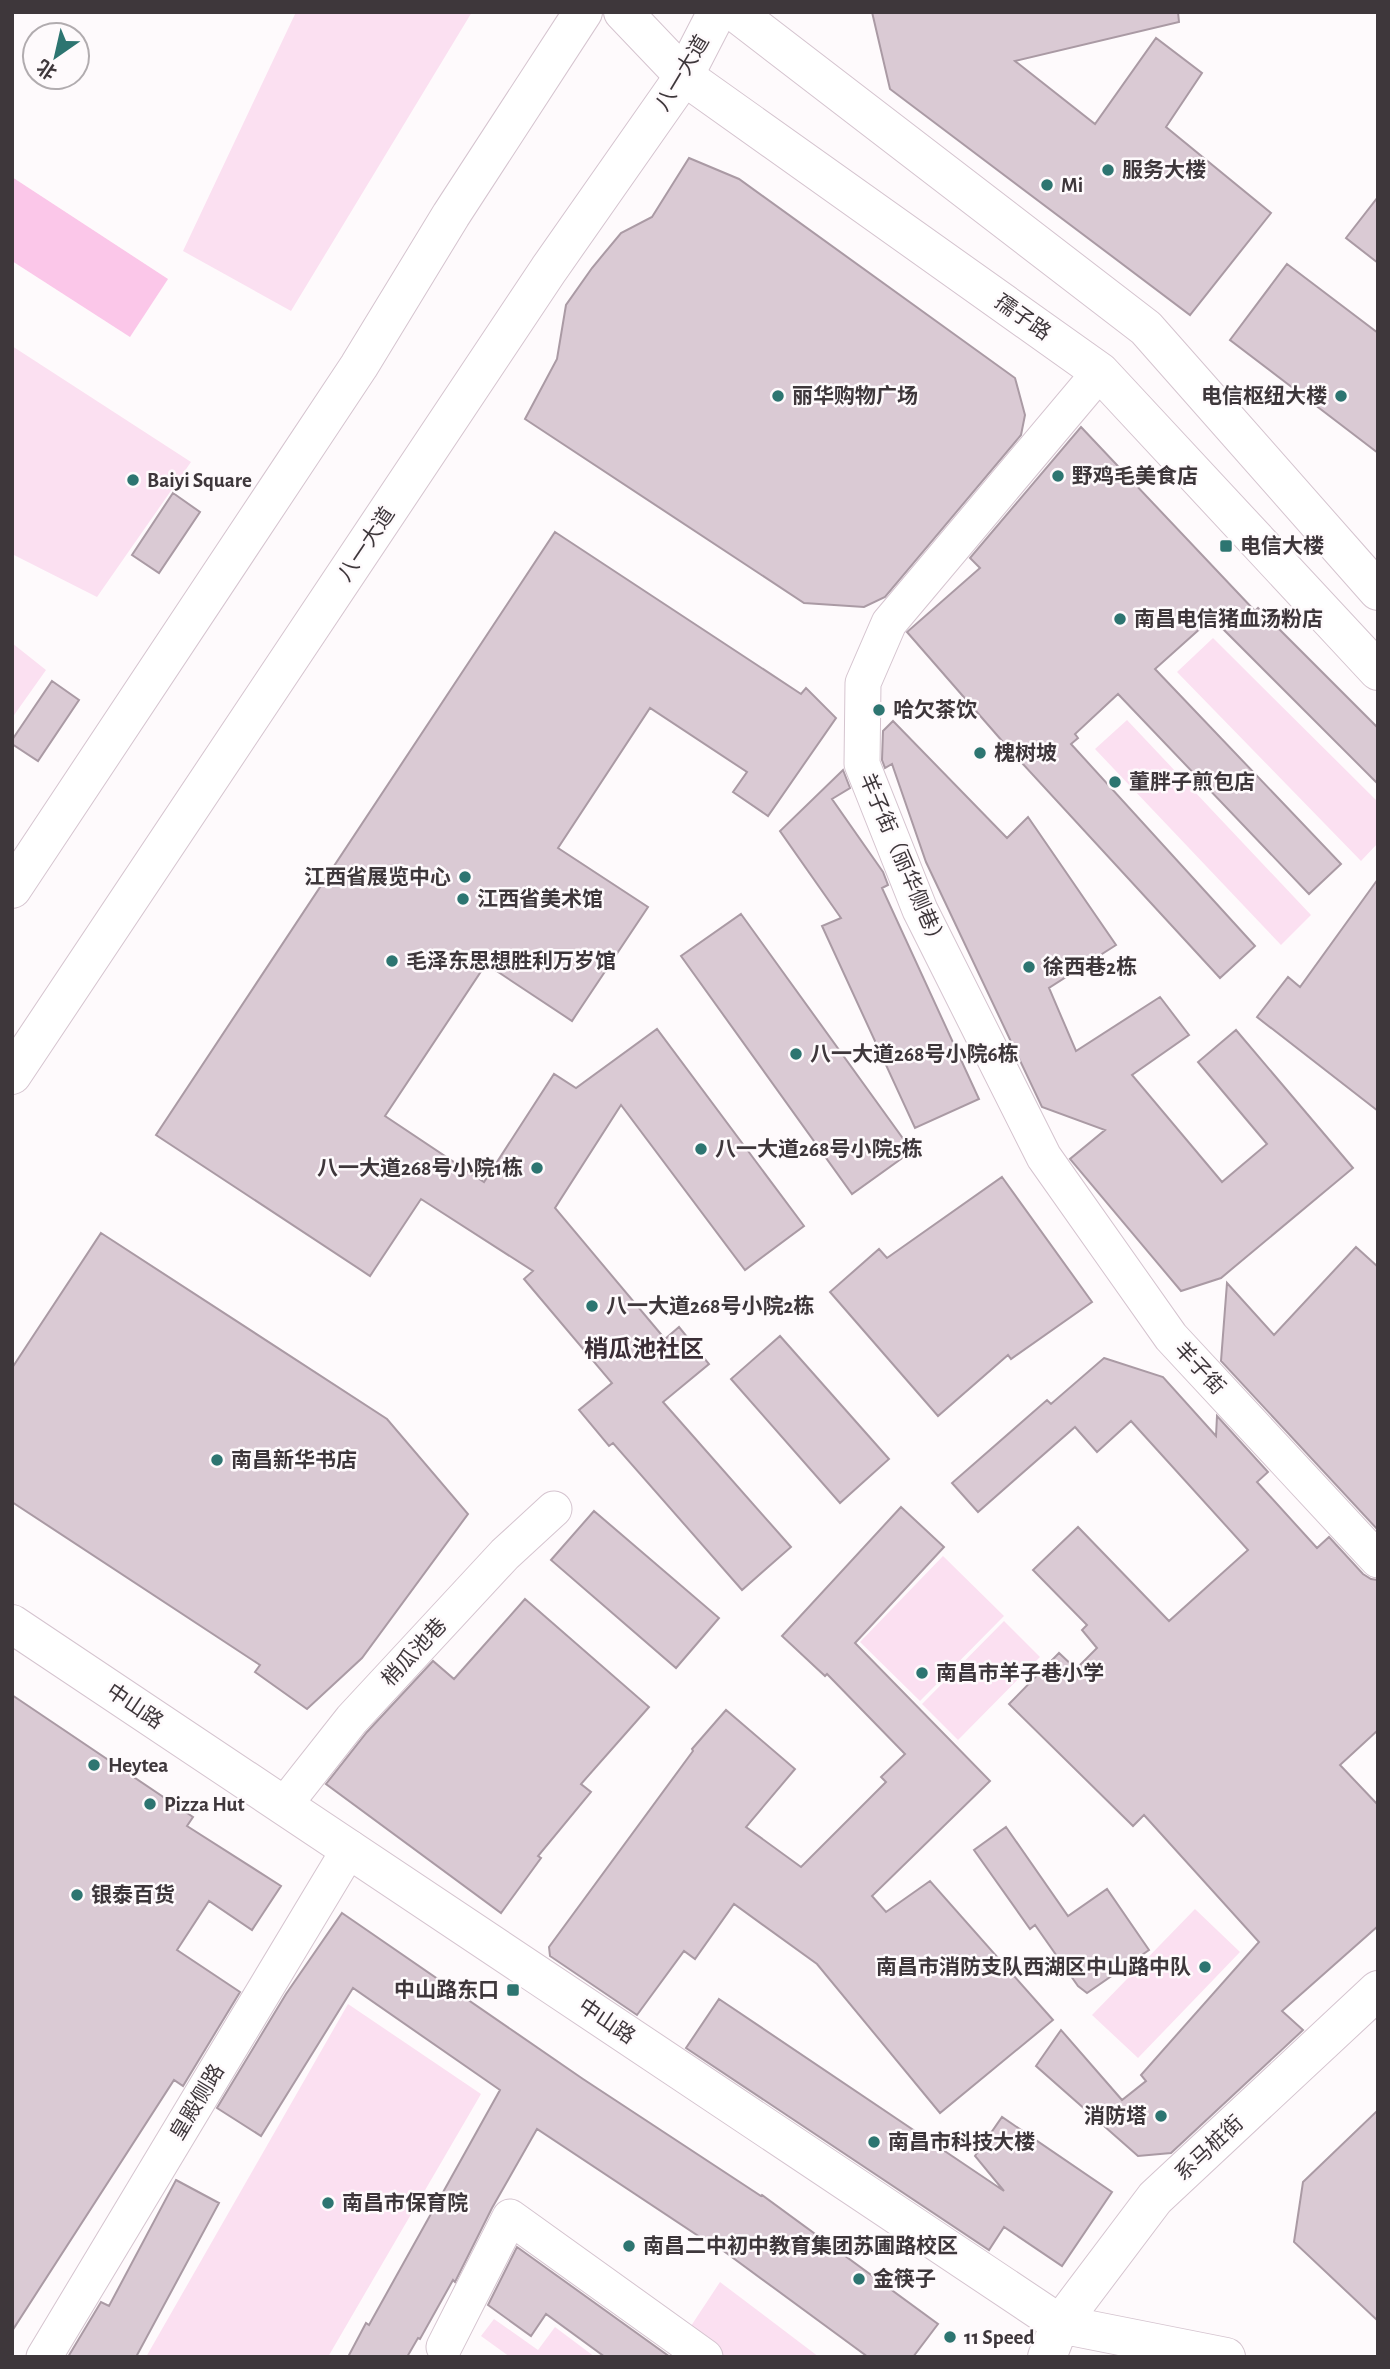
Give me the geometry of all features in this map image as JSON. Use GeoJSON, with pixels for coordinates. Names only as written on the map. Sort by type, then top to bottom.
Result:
{"type":"FeatureCollection","features":[{"type":"Feature","properties":{"kind":"main road"},"geometry":{"type":"LineString","coordinates":[[12,889],[359,366],[450,215],[583,12]]}},
{"type":"Feature","properties":{"kind":"main road","name":"孺子路"},"geometry":{"type":"LineString","coordinates":[[623,12],[684,76],[1100,372],[1378,671]]}},
{"type":"Feature","properties":{"kind":"main road","name":"八一大道"},"geometry":{"type":"LineString","coordinates":[[12,1075],[549,269],[684,76],[717,12]]}},
{"type":"Feature","properties":{"kind":"main road"},"geometry":{"type":"LineString","coordinates":[[735,12],[1146,328],[1378,591]]}},
{"type":"Feature","properties":{"kind":"main road","name":"中山路"},"geometry":{"type":"LineString","coordinates":[[12,1624],[350,1848],[1054,2340],[1226,2357]]}},
{"type":"Feature","properties":{"kind":"main road","name":"系马桩街"},"geometry":{"type":"LineString","coordinates":[[1054,2340],[1155,2198],[1378,1990]]}},
{"type":"Feature","properties":{"kind":"street","name":"羊子街（丽华侧巷）"},"geometry":{"type":"LineString","coordinates":[[1044,1157],[920,910],[862,764],[863,683],[889,623],[1100,372]]}},
{"type":"Feature","properties":{"kind":"street","name":"羊子街"},"geometry":{"type":"LineString","coordinates":[[1044,1157],[1171,1337],[1378,1560]]}},
{"type":"Feature","properties":{"kind":"street","name":"梢瓜池巷"},"geometry":{"type":"LineString","coordinates":[[285,1804],[352,1719],[505,1554],[554,1509]]}},
{"type":"Feature","properties":{"kind":"street","name":"皇殿侧路"},"geometry":{"type":"LineString","coordinates":[[44,2357],[350,1848]]}},
{"type":"Feature","properties":{"kind":"street"},"geometry":{"type":"LineString","coordinates":[[444,2347],[510,2217],[705,2357]]}},
{"type":"Feature","properties":{"kind":"shaded area"},"geometry":{"type":"Polygon","coordinates":[[[296,12],[472,12],[291,311],[183,251],[296,12]]]}},
{"type":"Feature","properties":{"kind":"shaded area"},"geometry":{"type":"Polygon","coordinates":[[[12,177],[168,279],[130,337],[12,261],[12,177]]]}},
{"type":"Feature","properties":{"kind":"shaded area"},"geometry":{"type":"Polygon","coordinates":[[[12,346],[191,462],[97,597],[12,554],[12,346]]]}},
{"type":"Feature","properties":{"kind":"shaded area"},"geometry":{"type":"Polygon","coordinates":[[[1213,638],[1378,802],[1378,843],[1361,861],[1177,672],[1213,638]]]}},
{"type":"Feature","properties":{"kind":"shaded area"},"geometry":{"type":"Polygon","coordinates":[[[12,643],[46,670],[12,718],[12,643]]]}},
{"type":"Feature","properties":{"kind":"shaded area"},"geometry":{"type":"Polygon","coordinates":[[[1127,720],[1311,915],[1281,945],[1095,749],[1127,720]]]}},
{"type":"Feature","properties":{"kind":"shaded area"},"geometry":{"type":"Polygon","coordinates":[[[943,1556],[1004,1616],[920,1701],[860,1642],[943,1556]]]}},
{"type":"Feature","properties":{"kind":"shaded area"},"geometry":{"type":"Polygon","coordinates":[[[1004,1621],[1040,1657],[958,1740],[922,1704],[1004,1621]]]}},
{"type":"Feature","properties":{"kind":"shaded area"},"geometry":{"type":"Polygon","coordinates":[[[1195,1909],[1240,1952],[1138,2058],[1092,2015],[1195,1909]]]}},
{"type":"Feature","properties":{"kind":"shaded area"},"geometry":{"type":"Polygon","coordinates":[[[348,2004],[481,2094],[328,2357],[146,2357],[348,2004]]]}},
{"type":"Feature","properties":{"kind":"shaded area"},"geometry":{"type":"Polygon","coordinates":[[[720,2282],[819,2357],[720,2357],[687,2332],[720,2282]]]}},
{"type":"Feature","properties":{"kind":"shaded area"},"geometry":{"type":"Polygon","coordinates":[[[494,2319],[538,2350],[555,2327],[595,2357],[510,2357],[481,2336],[494,2319]]]}},
{"type":"Feature","properties":{"kind":"building","name":"服务大楼"},"geometry":{"type":"Polygon","coordinates":[[[872,12],[1178,12],[1179,22],[1015,61],[1095,124],[1156,38],[1202,73],[1166,127],[1271,213],[1190,315],[890,89],[872,12]]]}},
{"type":"Feature","properties":{"kind":"building","name":"丽华购物广场"},"geometry":{"type":"Polygon","coordinates":[[[689,158],[739,179],[1015,378],[1025,415],[1021,435],[885,597],[864,607],[804,603],[525,419],[557,359],[566,305],[621,233],[652,217],[689,158]]]}},
{"type":"Feature","properties":{"kind":"building"},"geometry":{"type":"Polygon","coordinates":[[[1378,197],[1378,263],[1346,238],[1378,197]]]}},
{"type":"Feature","properties":{"kind":"building","name":"电信枢纽大楼"},"geometry":{"type":"Polygon","coordinates":[[[1287,264],[1378,333],[1378,453],[1230,340],[1287,264]]]}},
{"type":"Feature","properties":{"kind":"building"},"geometry":{"type":"Polygon","coordinates":[[[1081,427],[1255,611],[1258,608],[1378,728],[1378,784],[1212,618],[1155,669],[1341,864],[1309,894],[1118,694],[1075,734],[1078,738],[1071,744],[1255,946],[1220,978],[1010,750],[907,632],[980,568],[970,558],[1081,427]]]}},
{"type":"Feature","properties":{"kind":"building"},"geometry":{"type":"Polygon","coordinates":[[[173,493],[200,512],[159,573],[132,555],[173,493]]]}},
{"type":"Feature","properties":{"kind":"building","name":"江西省展览中心"},"geometry":{"type":"Polygon","coordinates":[[[555,532],[801,694],[806,688],[836,718],[768,816],[733,792],[747,772],[650,708],[558,848],[648,907],[572,1021],[486,964],[385,1116],[484,1182],[554,1074],[576,1088],[657,1029],[804,1226],[745,1270],[621,1105],[555,1208],[665,1339],[679,1327],[709,1364],[663,1402],[791,1547],[742,1590],[613,1443],[609,1446],[579,1410],[612,1383],[524,1279],[533,1271],[421,1199],[370,1276],[156,1135],[555,532]]]}},
{"type":"Feature","properties":{"kind":"building"},"geometry":{"type":"Polygon","coordinates":[[[52,681],[79,700],[38,761],[12,744],[12,740],[52,681]]]}},
{"type":"Feature","properties":{"kind":"building"},"geometry":{"type":"Polygon","coordinates":[[[893,721],[1007,838],[1028,817],[1116,945],[1049,988],[1076,1051],[1160,997],[1189,1035],[1132,1075],[1222,1182],[1267,1144],[1198,1062],[1236,1030],[1353,1168],[1221,1278],[1181,1291],[1070,1159],[1105,1130],[1042,1107],[926,862],[892,764],[885,768],[882,760],[883,731],[893,721]]]}},
{"type":"Feature","properties":{"kind":"building"},"geometry":{"type":"Polygon","coordinates":[[[843,770],[850,788],[832,799],[883,872],[888,885],[882,888],[979,1099],[915,1128],[822,926],[841,918],[780,831],[843,770]]]}},
{"type":"Feature","properties":{"kind":"building"},"geometry":{"type":"Polygon","coordinates":[[[1378,879],[1378,1111],[1257,1017],[1288,977],[1300,987],[1378,879]]]}},
{"type":"Feature","properties":{"kind":"building","name":"八一大道268号小院6栋"},"geometry":{"type":"Polygon","coordinates":[[[741,914],[912,1151],[852,1194],[681,956],[741,914]]]}},
{"type":"Feature","properties":{"kind":"building"},"geometry":{"type":"Polygon","coordinates":[[[1002,1177],[1092,1302],[1011,1359],[1008,1355],[938,1416],[830,1292],[879,1249],[887,1258],[1002,1177]]]}},
{"type":"Feature","properties":{"kind":"building","name":"南昌新华书店"},"geometry":{"type":"Polygon","coordinates":[[[101,1233],[387,1419],[468,1514],[362,1658],[307,1709],[255,1672],[260,1665],[12,1502],[12,1368],[101,1233]]]}},
{"type":"Feature","properties":{"kind":"building"},"geometry":{"type":"Polygon","coordinates":[[[1356,1247],[1378,1267],[1378,1530],[1221,1361],[1227,1283],[1274,1335],[1356,1247]]]}},
{"type":"Feature","properties":{"kind":"building"},"geometry":{"type":"Polygon","coordinates":[[[780,1336],[889,1459],[840,1503],[731,1379],[780,1336]]]}},
{"type":"Feature","properties":{"kind":"building"},"geometry":{"type":"Polygon","coordinates":[[[1104,1358],[1163,1377],[1216,1436],[1217,1416],[1268,1472],[1257,1482],[1317,1548],[1329,1537],[1363,1574],[1378,1580],[1378,1730],[1340,1765],[1378,1805],[1378,1926],[1282,2011],[1303,2030],[1171,2153],[1138,2156],[1036,2066],[1061,2030],[1122,2100],[1146,2081],[1141,2075],[1259,1942],[1144,1815],[1133,1826],[1009,1704],[1059,1653],[1076,1669],[1097,1648],[1082,1630],[1087,1625],[1033,1570],[1078,1527],[1169,1621],[1248,1550],[1131,1421],[1097,1452],[1075,1427],[978,1512],[952,1483],[1047,1400],[1051,1404],[1104,1358]]]}},
{"type":"Feature","properties":{"kind":"building"},"geometry":{"type":"Polygon","coordinates":[[[901,1507],[944,1547],[855,1643],[990,1781],[872,1896],[886,1912],[930,1881],[1053,2020],[940,2113],[817,1964],[734,1904],[695,1959],[684,1951],[637,2015],[550,1956],[549,1947],[692,1749],[726,1710],[795,1769],[746,1827],[801,1867],[886,1782],[881,1777],[905,1754],[827,1674],[825,1676],[782,1636],[901,1507]]]}},
{"type":"Feature","properties":{"kind":"building"},"geometry":{"type":"Polygon","coordinates":[[[594,1511],[719,1618],[676,1668],[551,1560],[594,1511]]]}},
{"type":"Feature","properties":{"kind":"building"},"geometry":{"type":"Polygon","coordinates":[[[525,1599],[649,1707],[581,1784],[591,1792],[538,1856],[541,1858],[501,1913],[326,1784],[367,1732],[433,1661],[454,1679],[525,1599]]]}},
{"type":"Feature","properties":{"kind":"building"},"geometry":{"type":"Polygon","coordinates":[[[12,1695],[193,1817],[187,1826],[281,1886],[252,1930],[209,1901],[177,1950],[240,1992],[183,2086],[174,2080],[12,2331],[12,1695]]]}},
{"type":"Feature","properties":{"kind":"building"},"geometry":{"type":"Polygon","coordinates":[[[1006,1827],[1068,1916],[1107,1889],[1149,1950],[1087,1993],[1078,1986],[1035,1925],[1030,1929],[974,1850],[1006,1827]]]}},
{"type":"Feature","properties":{"kind":"building"},"geometry":{"type":"Polygon","coordinates":[[[342,1913],[583,2079],[762,2195],[938,2324],[913,2357],[868,2357],[710,2241],[709,2243],[537,2129],[492,2208],[455,2282],[453,2280],[407,2357],[348,2357],[366,2323],[369,2325],[500,2090],[353,1988],[261,2136],[217,2108],[286,1994],[342,1913]]]}},
{"type":"Feature","properties":{"kind":"building","name":"南昌市科技大楼"},"geometry":{"type":"Polygon","coordinates":[[[719,1999],[1004,2191],[975,2156],[1002,2117],[1112,2192],[1062,2266],[1004,2227],[989,2250],[686,2048],[719,1999]]]}},
{"type":"Feature","properties":{"kind":"building"},"geometry":{"type":"Polygon","coordinates":[[[1378,2110],[1378,2321],[1294,2242],[1303,2182],[1378,2110]]]}},
{"type":"Feature","properties":{"kind":"building"},"geometry":{"type":"Polygon","coordinates":[[[176,2180],[219,2203],[136,2357],[68,2357],[101,2302],[109,2306],[176,2180]]]}},
{"type":"Feature","properties":{"kind":"building"},"geometry":{"type":"Polygon","coordinates":[[[517,2247],[670,2357],[605,2357],[546,2314],[531,2336],[488,2305],[517,2247]]]}},
{"type":"Feature","properties":{"kind":"place","name":"服务大楼"},"geometry":{"type":"Point","coordinates":[1108,170]}},
{"type":"Feature","properties":{"kind":"place","name":"Mi"},"geometry":{"type":"Point","coordinates":[1047,185]}},
{"type":"Feature","properties":{"kind":"place","name":"丽华购物广场"},"geometry":{"type":"Point","coordinates":[778,396]}},
{"type":"Feature","properties":{"kind":"place","name":"电信枢纽大楼"},"geometry":{"type":"Point","coordinates":[1341,396]}},
{"type":"Feature","properties":{"kind":"place","name":"野鸡毛美食店"},"geometry":{"type":"Point","coordinates":[1058,476]}},
{"type":"Feature","properties":{"kind":"place","name":"Baiyi Square"},"geometry":{"type":"Point","coordinates":[133,480]}},
{"type":"Feature","properties":{"kind":"place","name":"电信大楼"},"geometry":{"type":"Point","coordinates":[1226,546]}},
{"type":"Feature","properties":{"kind":"place","name":"南昌电信猪血汤粉店"},"geometry":{"type":"Point","coordinates":[1120,619]}},
{"type":"Feature","properties":{"kind":"place","name":"哈欠茶饮"},"geometry":{"type":"Point","coordinates":[879,710]}},
{"type":"Feature","properties":{"kind":"place","name":"槐树坡"},"geometry":{"type":"Point","coordinates":[980,753]}},
{"type":"Feature","properties":{"kind":"place","name":"董胖子煎包店"},"geometry":{"type":"Point","coordinates":[1115,782]}},
{"type":"Feature","properties":{"kind":"place","name":"江西省展览中心"},"geometry":{"type":"Point","coordinates":[465,877]}},
{"type":"Feature","properties":{"kind":"place","name":"江西省美术馆"},"geometry":{"type":"Point","coordinates":[463,899]}},
{"type":"Feature","properties":{"kind":"place","name":"毛泽东思想胜利万岁馆"},"geometry":{"type":"Point","coordinates":[392,961]}},
{"type":"Feature","properties":{"kind":"place","name":"徐西巷2栋"},"geometry":{"type":"Point","coordinates":[1029,967]}},
{"type":"Feature","properties":{"kind":"place","name":"八一大道268号小院6栋"},"geometry":{"type":"Point","coordinates":[796,1054]}},
{"type":"Feature","properties":{"kind":"place","name":"八一大道268号小院5栋"},"geometry":{"type":"Point","coordinates":[701,1149]}},
{"type":"Feature","properties":{"kind":"place","name":"八一大道268号小院1栋"},"geometry":{"type":"Point","coordinates":[537,1168]}},
{"type":"Feature","properties":{"kind":"place","name":"八一大道268号小院2栋"},"geometry":{"type":"Point","coordinates":[592,1306]}},
{"type":"Feature","properties":{"kind":"place","name":"南昌新华书店"},"geometry":{"type":"Point","coordinates":[217,1460]}},
{"type":"Feature","properties":{"kind":"place","name":"南昌市羊子巷小学"},"geometry":{"type":"Point","coordinates":[922,1673]}},
{"type":"Feature","properties":{"kind":"place","name":"Heytea"},"geometry":{"type":"Point","coordinates":[94,1765]}},
{"type":"Feature","properties":{"kind":"place","name":"Pizza Hut"},"geometry":{"type":"Point","coordinates":[150,1804]}},
{"type":"Feature","properties":{"kind":"place","name":"银泰百货"},"geometry":{"type":"Point","coordinates":[77,1895]}},
{"type":"Feature","properties":{"kind":"place","name":"南昌市消防支队西湖区中山路中队"},"geometry":{"type":"Point","coordinates":[1205,1967]}},
{"type":"Feature","properties":{"kind":"place","name":"中山路东口"},"geometry":{"type":"Point","coordinates":[513,1990]}},
{"type":"Feature","properties":{"kind":"place","name":"消防塔"},"geometry":{"type":"Point","coordinates":[1161,2116]}},
{"type":"Feature","properties":{"kind":"place","name":"南昌市科技大楼"},"geometry":{"type":"Point","coordinates":[874,2142]}},
{"type":"Feature","properties":{"kind":"place","name":"南昌市保育院"},"geometry":{"type":"Point","coordinates":[328,2203]}},
{"type":"Feature","properties":{"kind":"place","name":"南昌二中初中教育集团苏圃路校区"},"geometry":{"type":"Point","coordinates":[629,2246]}},
{"type":"Feature","properties":{"kind":"place","name":"金筷子"},"geometry":{"type":"Point","coordinates":[859,2279]}},
{"type":"Feature","properties":{"kind":"place","name":"11 Speed"},"geometry":{"type":"Point","coordinates":[950,2337]}},
{"type":"Feature","properties":{"kind":"district","name":"梢瓜池社区"},"geometry":{"type":"Point","coordinates":[644,1349]}}]}
